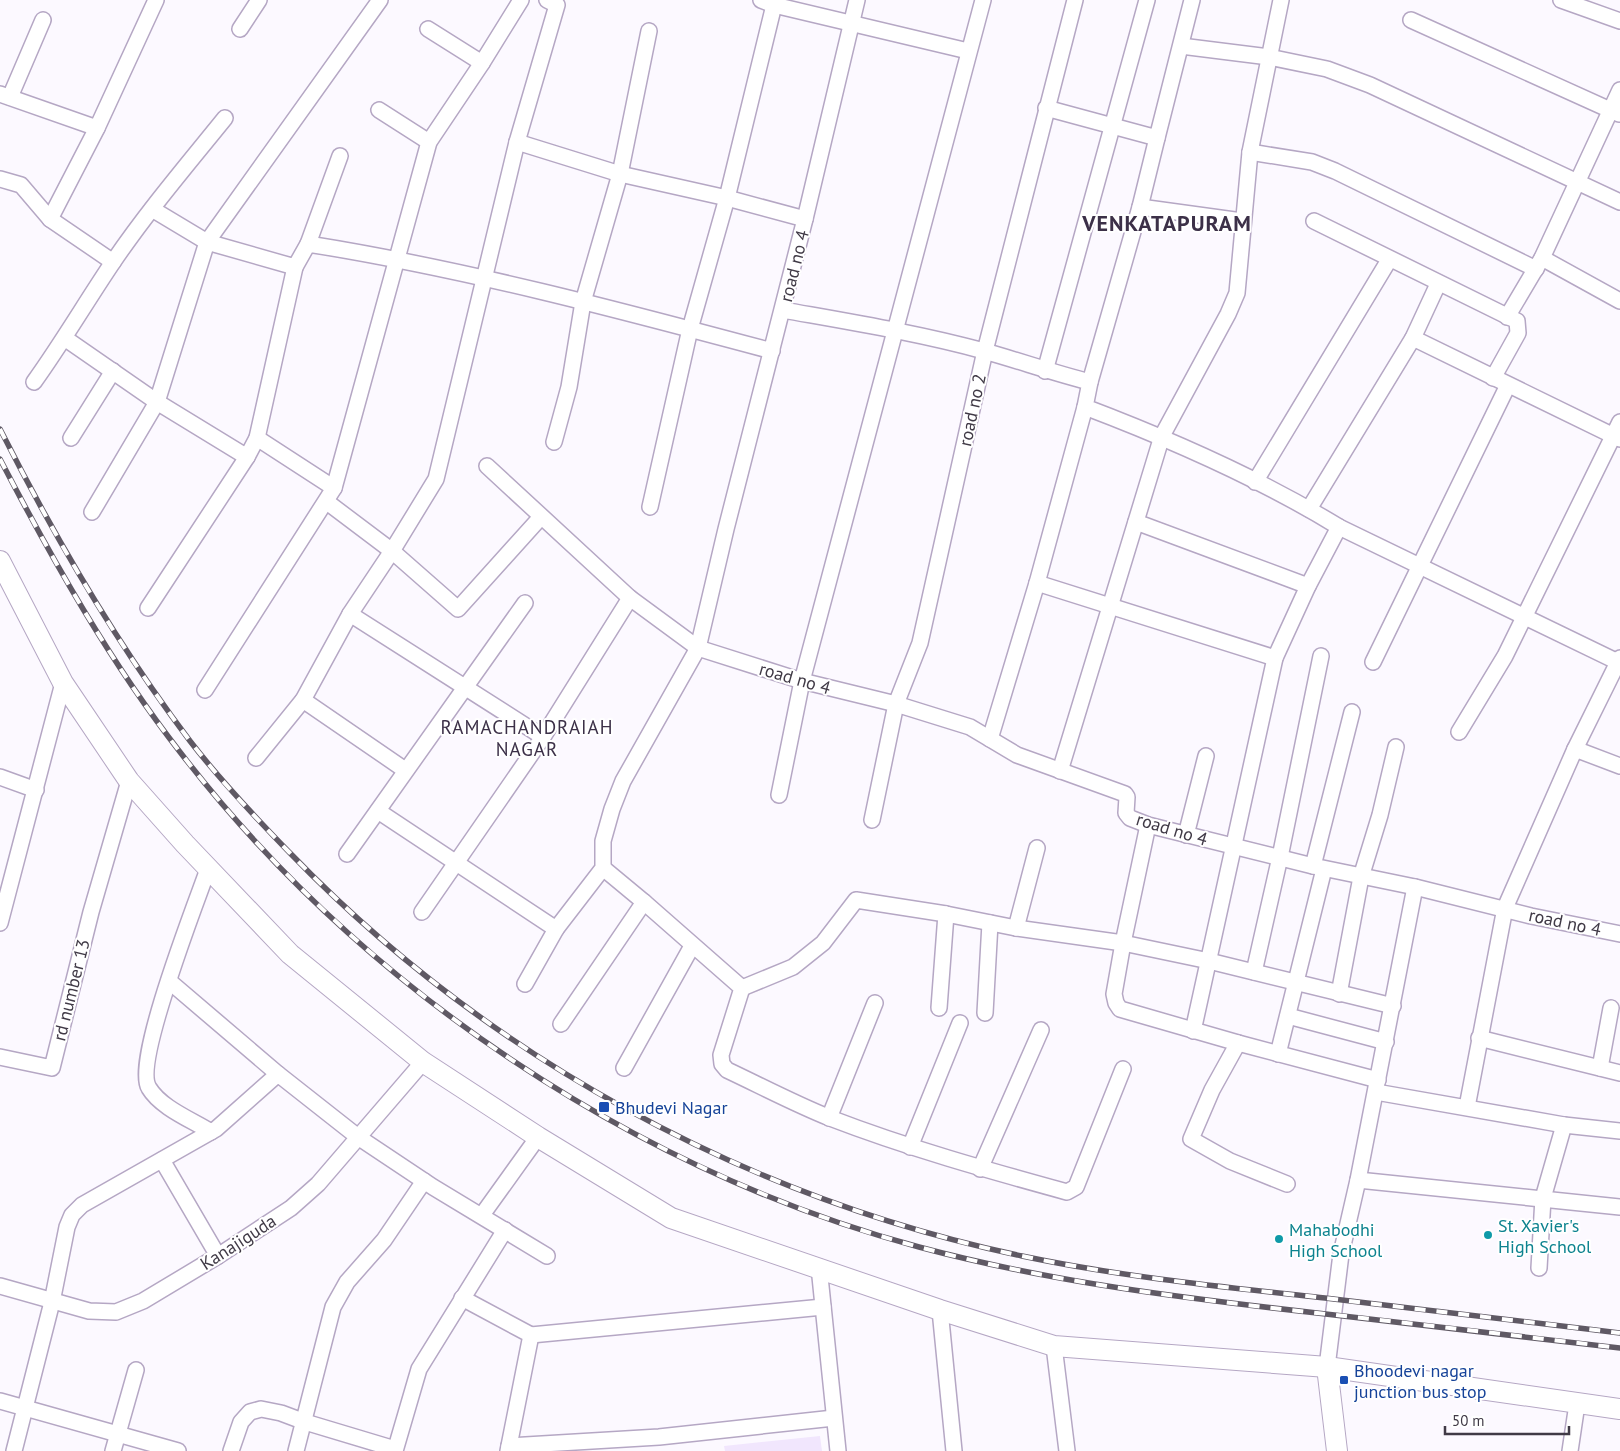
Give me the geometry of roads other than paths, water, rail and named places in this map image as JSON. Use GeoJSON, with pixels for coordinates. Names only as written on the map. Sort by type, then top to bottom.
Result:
{"type":"FeatureCollection","features":[{"type":"Feature","properties":{"kind":"street"},"geometry":{"type":"LineString","coordinates":[[50,219],[97,128],[156,0]]}},
{"type":"Feature","properties":{"kind":"street"},"geometry":{"type":"LineString","coordinates":[[240,29],[259,0]]}},
{"type":"Feature","properties":{"kind":"street"},"geometry":{"type":"LineString","coordinates":[[92,512],[157,402],[207,242],[380,0]]}},
{"type":"Feature","properties":{"kind":"street"},"geometry":{"type":"LineString","coordinates":[[205,690],[330,495],[429,142],[482,64],[520,0]]}},
{"type":"Feature","properties":{"kind":"street"},"geometry":{"type":"LineString","coordinates":[[256,758],[304,700],[350,614],[392,551],[436,479],[486,278],[517,142],[557,5],[547,0]]}},
{"type":"Feature","properties":{"kind":"street","name":"road no 4"},"geometry":{"type":"LineString","coordinates":[[603,868],[603,841],[612,809],[623,781],[698,648],[726,528],[806,219],[850,23],[857,0]]}},
{"type":"Feature","properties":{"kind":"street"},"geometry":{"type":"LineString","coordinates":[[779,795],[802,682],[983,0]]}},
{"type":"Feature","properties":{"kind":"street","name":"road no 2"},"geometry":{"type":"LineString","coordinates":[[872,820],[896,704],[920,643],[985,351],[1075,0]]}},
{"type":"Feature","properties":{"kind":"street"},"geometry":{"type":"LineString","coordinates":[[1045,371],[1147,0]]}},
{"type":"Feature","properties":{"kind":"street"},"geometry":{"type":"LineString","coordinates":[[990,739],[1037,583],[1085,407],[1090,382],[1140,207],[1192,0]]}},
{"type":"Feature","properties":{"kind":"street"},"geometry":{"type":"LineString","coordinates":[[1060,771],[1162,436],[1228,314],[1237,293],[1242,221],[1250,152],[1281,0]]}},
{"type":"Feature","properties":{"kind":"street"},"geometry":{"type":"LineString","coordinates":[[1561,0],[1620,21]]}},
{"type":"Feature","properties":{"kind":"street"},"geometry":{"type":"LineString","coordinates":[[650,507],[690,330],[727,198],[768,3],[968,51]]}},
{"type":"Feature","properties":{"kind":"street"},"geometry":{"type":"LineString","coordinates":[[43,20],[5,95],[97,128]]}},
{"type":"Feature","properties":{"kind":"street"},"geometry":{"type":"LineString","coordinates":[[1411,20],[1615,113]]}},
{"type":"Feature","properties":{"kind":"street"},"geometry":{"type":"LineString","coordinates":[[428,29],[482,64]]}},
{"type":"Feature","properties":{"kind":"street"},"geometry":{"type":"LineString","coordinates":[[554,442],[569,387],[583,302],[620,174],[649,31]]}},
{"type":"Feature","properties":{"kind":"street"},"geometry":{"type":"LineString","coordinates":[[1181,46],[1269,58],[1327,69],[1370,85],[1620,202]]}},
{"type":"Feature","properties":{"kind":"street"},"geometry":{"type":"LineString","coordinates":[[1507,316],[1539,263],[1615,113],[1620,90]]}},
{"type":"Feature","properties":{"kind":"street"},"geometry":{"type":"LineString","coordinates":[[1046,108],[1157,138]]}},
{"type":"Feature","properties":{"kind":"street"},"geometry":{"type":"LineString","coordinates":[[379,110],[429,142]]}},
{"type":"Feature","properties":{"kind":"street"},"geometry":{"type":"LineString","coordinates":[[34,382],[66,339],[113,262],[152,209],[225,118]]}},
{"type":"Feature","properties":{"kind":"street"},"geometry":{"type":"LineString","coordinates":[[517,142],[620,174],[727,198],[806,219]]}},
{"type":"Feature","properties":{"kind":"street"},"geometry":{"type":"LineString","coordinates":[[1250,152],[1304,160],[1335,171],[1620,301]]}},
{"type":"Feature","properties":{"kind":"street"},"geometry":{"type":"LineString","coordinates":[[148,608],[247,458],[257,438],[294,267],[308,244],[340,156]]}},
{"type":"Feature","properties":{"kind":"street"},"geometry":{"type":"LineString","coordinates":[[0,179],[25,189],[50,219],[113,262]]}},
{"type":"Feature","properties":{"kind":"street"},"geometry":{"type":"LineString","coordinates":[[1140,207],[1242,221]]}},
{"type":"Feature","properties":{"kind":"street"},"geometry":{"type":"LineString","coordinates":[[152,209],[207,242],[294,267]]}},
{"type":"Feature","properties":{"kind":"street"},"geometry":{"type":"LineString","coordinates":[[1314,221],[1389,260],[1517,322],[1518,333],[1494,378]]}},
{"type":"Feature","properties":{"kind":"street"},"geometry":{"type":"LineString","coordinates":[[308,244],[397,258],[486,278],[772,351]]}},
{"type":"Feature","properties":{"kind":"street"},"geometry":{"type":"LineString","coordinates":[[1255,482],[1389,260]]}},
{"type":"Feature","properties":{"kind":"street"},"geometry":{"type":"LineString","coordinates":[[1309,509],[1413,338],[1438,284]]}},
{"type":"Feature","properties":{"kind":"street"},"geometry":{"type":"LineString","coordinates":[[783,310],[896,330],[985,351],[1045,371],[1090,382]]}},
{"type":"Feature","properties":{"kind":"street"},"geometry":{"type":"LineString","coordinates":[[1413,338],[1508,385],[1618,432],[1505,656],[1459,732]]}},
{"type":"Feature","properties":{"kind":"street"},"geometry":{"type":"LineString","coordinates":[[66,339],[157,402],[247,458]]}},
{"type":"Feature","properties":{"kind":"street"},"geometry":{"type":"LineString","coordinates":[[71,438],[113,371]]}},
{"type":"Feature","properties":{"kind":"street"},"geometry":{"type":"LineString","coordinates":[[1373,662],[1508,385]]}},
{"type":"Feature","properties":{"kind":"street"},"geometry":{"type":"LineString","coordinates":[[1085,407],[1162,436],[1309,509],[1338,527],[1619,660],[1575,749],[1505,908],[1467,1107]]}},
{"type":"Feature","properties":{"kind":"street"},"geometry":{"type":"LineString","coordinates":[[257,438],[330,495],[458,609],[540,518]]}},
{"type":"Feature","properties":{"kind":"street","name":"road no 4"},"geometry":{"type":"LineString","coordinates":[[487,466],[540,518],[630,598],[698,648],[802,682],[896,704],[970,727],[1017,755],[1125,794],[1127,797],[1126,813],[1130,818],[1148,825],[1319,868],[1415,887],[1620,934]]}},
{"type":"Feature","properties":{"kind":"street"},"geometry":{"type":"LineString","coordinates":[[1136,522],[1308,586]]}},
{"type":"Feature","properties":{"kind":"street"},"geometry":{"type":"LineString","coordinates":[[1193,1031],[1275,658],[1338,527]]}},
{"type":"Feature","properties":{"kind":"street"},"geometry":{"type":"LineString","coordinates":[[0,561],[63,683],[129,781],[208,869],[290,954],[423,1062],[538,1137],[671,1218],[819,1267],[940,1310],[1054,1346],[1327,1367],[1620,1409]]}},
{"type":"Feature","properties":{"kind":"street"},"geometry":{"type":"LineString","coordinates":[[1037,583],[1275,658]]}},
{"type":"Feature","properties":{"kind":"street"},"geometry":{"type":"LineString","coordinates":[[422,912],[543,737],[630,598]]}},
{"type":"Feature","properties":{"kind":"street"},"geometry":{"type":"LineString","coordinates":[[347,854],[525,603]]}},
{"type":"Feature","properties":{"kind":"street"},"geometry":{"type":"LineString","coordinates":[[350,614],[463,688],[543,737]]}},
{"type":"Feature","properties":{"kind":"street"},"geometry":{"type":"LineString","coordinates":[[1254,972],[1280,857],[1321,656]]}},
{"type":"Feature","properties":{"kind":"street"},"geometry":{"type":"LineString","coordinates":[[0,923],[63,683]]}},
{"type":"Feature","properties":{"kind":"street"},"geometry":{"type":"LineString","coordinates":[[304,700],[405,770]]}},
{"type":"Feature","properties":{"kind":"street"},"geometry":{"type":"LineString","coordinates":[[1278,1054],[1296,984],[1352,712]]}},
{"type":"Feature","properties":{"kind":"street"},"geometry":{"type":"LineString","coordinates":[[1339,994],[1361,877],[1380,815],[1396,747]]}},
{"type":"Feature","properties":{"kind":"street"},"geometry":{"type":"LineString","coordinates":[[1575,749],[1620,766]]}},
{"type":"Feature","properties":{"kind":"street"},"geometry":{"type":"LineString","coordinates":[[1186,835],[1206,756]]}},
{"type":"Feature","properties":{"kind":"street"},"geometry":{"type":"LineString","coordinates":[[0,778],[36,790]]}},
{"type":"Feature","properties":{"kind":"street","name":"rd number 13"},"geometry":{"type":"LineString","coordinates":[[0,1057],[52,1068],[91,912],[129,781]]}},
{"type":"Feature","properties":{"kind":"street"},"geometry":{"type":"LineString","coordinates":[[378,811],[556,929]]}},
{"type":"Feature","properties":{"kind":"street"},"geometry":{"type":"LineString","coordinates":[[1148,825],[1122,942],[1114,994],[1120,1009],[1278,1054],[1377,1086],[1467,1107],[1564,1125],[1620,1131]]}},
{"type":"Feature","properties":{"kind":"street"},"geometry":{"type":"LineString","coordinates":[[1016,928],[1037,848]]}},
{"type":"Feature","properties":{"kind":"street"},"geometry":{"type":"LineString","coordinates":[[525,984],[556,929],[603,868],[742,988]]}},
{"type":"Feature","properties":{"kind":"street"},"geometry":{"type":"LineString","coordinates":[[208,869],[169,981],[148,1054],[145,1078],[149,1089],[162,1102],[211,1132]]}},
{"type":"Feature","properties":{"kind":"street"},"geometry":{"type":"LineString","coordinates":[[1337,1451],[1327,1367],[1341,1254],[1386,1042],[1415,887]]}},
{"type":"Feature","properties":{"kind":"street"},"geometry":{"type":"LineString","coordinates":[[742,988],[793,967],[823,943],[856,900],[946,914],[1016,928],[1122,942],[1393,1006]]}},
{"type":"Feature","properties":{"kind":"street"},"geometry":{"type":"LineString","coordinates":[[560,1024],[644,902]]}},
{"type":"Feature","properties":{"kind":"street"},"geometry":{"type":"LineString","coordinates":[[939,1008],[946,914]]}},
{"type":"Feature","properties":{"kind":"street"},"geometry":{"type":"LineString","coordinates":[[985,1013],[990,922]]}},
{"type":"Feature","properties":{"kind":"street"},"geometry":{"type":"LineString","coordinates":[[624,1068],[692,946]]}},
{"type":"Feature","properties":{"kind":"street"},"geometry":{"type":"LineString","coordinates":[[169,981],[278,1074],[358,1137],[424,1181],[547,1256]]}},
{"type":"Feature","properties":{"kind":"street"},"geometry":{"type":"LineString","coordinates":[[742,988],[721,1056],[722,1064],[726,1070],[829,1118],[910,1147],[980,1169],[1067,1192],[1072,1191],[1076,1187],[1123,1069]]}},
{"type":"Feature","properties":{"kind":"street"},"geometry":{"type":"LineString","coordinates":[[829,1118],[876,1003]]}},
{"type":"Feature","properties":{"kind":"street"},"geometry":{"type":"LineString","coordinates":[[1600,1068],[1610,1008]]}},
{"type":"Feature","properties":{"kind":"street"},"geometry":{"type":"LineString","coordinates":[[1288,1016],[1386,1042]]}},
{"type":"Feature","properties":{"kind":"street"},"geometry":{"type":"LineString","coordinates":[[910,1147],[960,1023]]}},
{"type":"Feature","properties":{"kind":"street"},"geometry":{"type":"LineString","coordinates":[[980,1169],[1041,1030]]}},
{"type":"Feature","properties":{"kind":"street"},"geometry":{"type":"LineString","coordinates":[[1479,1038],[1620,1073]]}},
{"type":"Feature","properties":{"kind":"street"},"geometry":{"type":"LineString","coordinates":[[1238,1043],[1212,1090],[1191,1139],[1230,1161],[1287,1184]]}},
{"type":"Feature","properties":{"kind":"street","name":"Kanajiguda"},"geometry":{"type":"LineString","coordinates":[[0,1286],[89,1311],[116,1312],[143,1301],[218,1256],[291,1208],[318,1184],[423,1062]]}},
{"type":"Feature","properties":{"kind":"street"},"geometry":{"type":"LineString","coordinates":[[14,1451],[52,1302],[67,1227],[72,1215],[82,1205],[211,1132],[278,1074]]}},
{"type":"Feature","properties":{"kind":"street"},"geometry":{"type":"LineString","coordinates":[[1539,1268],[1544,1198],[1564,1125]]}},
{"type":"Feature","properties":{"kind":"street"},"geometry":{"type":"LineString","coordinates":[[482,1215],[538,1137]]}},
{"type":"Feature","properties":{"kind":"street"},"geometry":{"type":"LineString","coordinates":[[162,1160],[218,1256]]}},
{"type":"Feature","properties":{"kind":"street"},"geometry":{"type":"LineString","coordinates":[[1358,1180],[1620,1207]]}},
{"type":"Feature","properties":{"kind":"street"},"geometry":{"type":"LineString","coordinates":[[296,1451],[333,1307],[347,1282],[384,1240],[424,1181]]}},
{"type":"Feature","properties":{"kind":"street"},"geometry":{"type":"LineString","coordinates":[[231,1451],[241,1422],[250,1412],[261,1409],[281,1413],[395,1450],[420,1369],[505,1230]]}},
{"type":"Feature","properties":{"kind":"street"},"geometry":{"type":"LineString","coordinates":[[819,1267],[838,1451]]}},
{"type":"Feature","properties":{"kind":"street"},"geometry":{"type":"LineString","coordinates":[[462,1298],[530,1335],[823,1307]]}},
{"type":"Feature","properties":{"kind":"street"},"geometry":{"type":"LineString","coordinates":[[940,1310],[954,1451]]}},
{"type":"Feature","properties":{"kind":"street"},"geometry":{"type":"LineString","coordinates":[[530,1335],[508,1449],[659,1444],[834,1418]]}},
{"type":"Feature","properties":{"kind":"street"},"geometry":{"type":"LineString","coordinates":[[1054,1346],[1068,1451]]}},
{"type":"Feature","properties":{"kind":"street"},"geometry":{"type":"LineString","coordinates":[[113,1451],[136,1370]]}},
{"type":"Feature","properties":{"kind":"street"},"geometry":{"type":"LineString","coordinates":[[0,1401],[178,1451]]}},
{"type":"Feature","properties":{"kind":"street"},"geometry":{"type":"LineString","coordinates":[[1570,1451],[1577,1404]]}},
{"type":"Feature","properties":{"kind":"railway"},"geometry":{"type":"LineString","coordinates":[[0,429],[42,510],[112,628],[190,741],[250,811],[289,852],[365,925],[447,993],[534,1054],[625,1108],[720,1156],[818,1197],[919,1230],[1022,1256],[1097,1270],[1173,1281],[1620,1333]]}},
{"type":"Feature","properties":{"kind":"railway"},"geometry":{"type":"LineString","coordinates":[[0,459],[62,573],[106,647],[154,718],[252,838],[332,918],[418,992],[510,1059],[607,1119],[708,1170],[813,1213],[919,1247],[968,1259],[1067,1279],[1167,1295],[1620,1348]]}},
{"type":"Feature","properties":{"kind":"place","name":"Bhudevi Nagar"},"geometry":{"type":"Point","coordinates":[604,1107]}},
{"type":"Feature","properties":{"kind":"place","name":"St. Xavier's High School"},"geometry":{"type":"Point","coordinates":[1488,1235]}},
{"type":"Feature","properties":{"kind":"place","name":"Mahabodhi High School"},"geometry":{"type":"Point","coordinates":[1279,1239]}},
{"type":"Feature","properties":{"kind":"place","name":"Bhoodevi nagar junction bus stop"},"geometry":{"type":"Point","coordinates":[1344,1380]}},
{"type":"Feature","properties":{"kind":"district","name":"VENKATAPURAM"},"geometry":{"type":"Point","coordinates":[1167,223]}},
{"type":"Feature","properties":{"kind":"district","name":"RAMACHANDRAIAH NAGAR"},"geometry":{"type":"Point","coordinates":[527,738]}}]}
